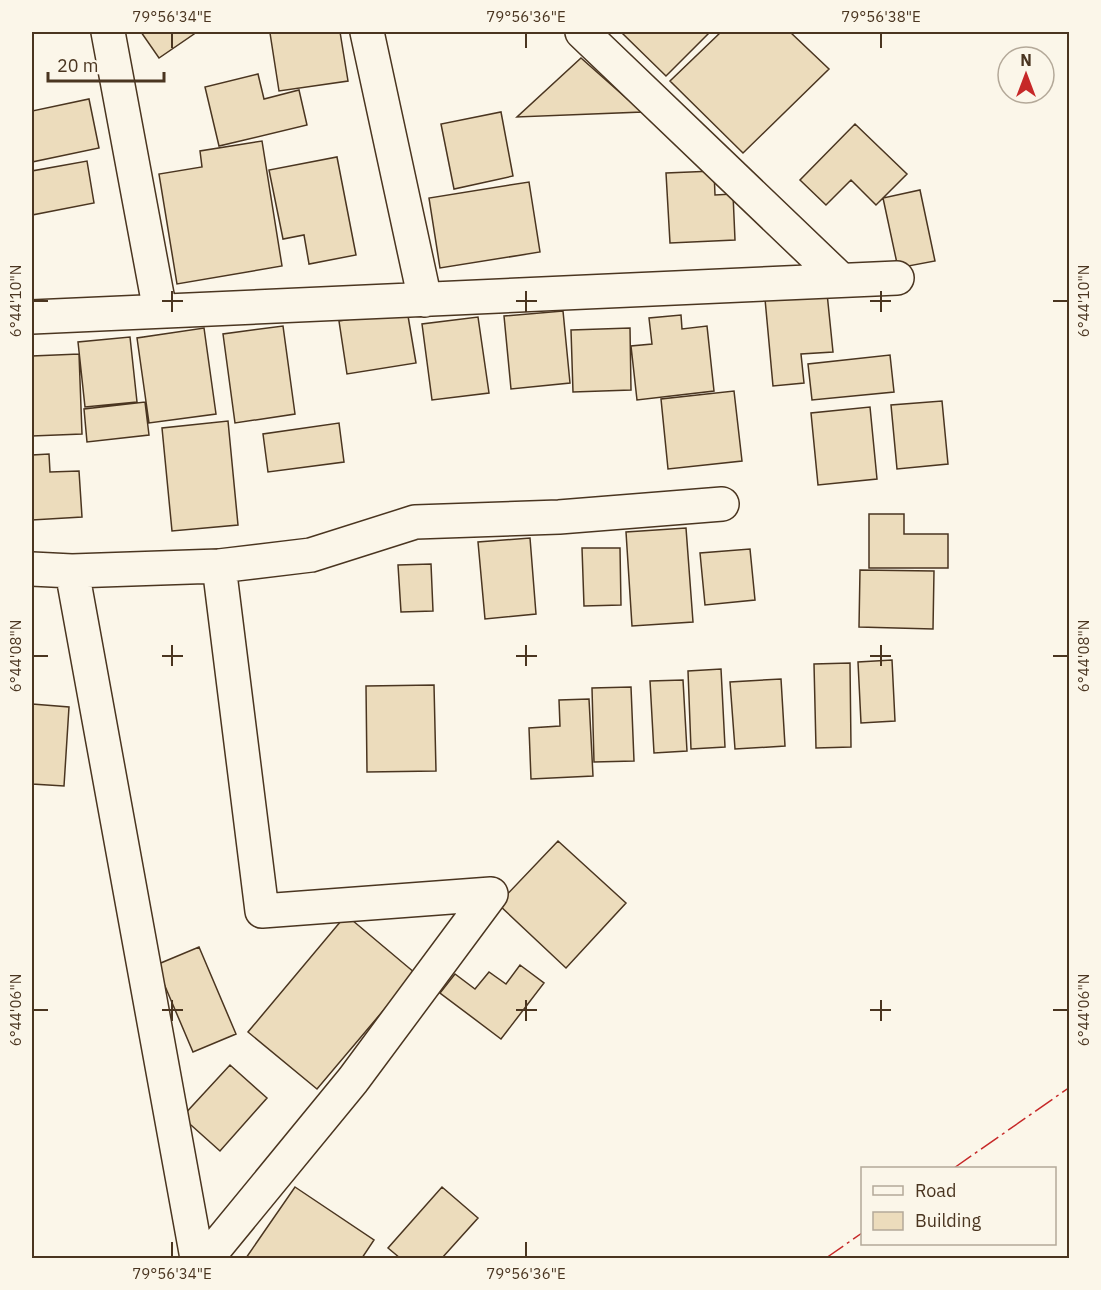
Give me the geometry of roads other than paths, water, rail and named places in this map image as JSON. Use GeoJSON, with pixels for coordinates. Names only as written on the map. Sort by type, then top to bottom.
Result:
{"type":"FeatureCollection","features":[{"type":"Feature","properties":{"kind":"street"},"geometry":{"type":"LineString","coordinates":[[108,32],[160,311]]}},
{"type":"Feature","properties":{"kind":"street"},"geometry":{"type":"LineString","coordinates":[[367,32],[425,300]]}},
{"type":"Feature","properties":{"kind":"street"},"geometry":{"type":"LineString","coordinates":[[582,32],[841,280]]}},
{"type":"Feature","properties":{"kind":"street"},"geometry":{"type":"LineString","coordinates":[[32,317],[897,278]]}},
{"type":"Feature","properties":{"kind":"street"},"geometry":{"type":"LineString","coordinates":[[32,569],[72,571],[219,566],[311,555],[415,522],[559,517],[722,504]]}},
{"type":"Feature","properties":{"kind":"street"},"geometry":{"type":"LineString","coordinates":[[207,1258],[353,1080],[491,894],[262,911],[219,566]]}},
{"type":"Feature","properties":{"kind":"street"},"geometry":{"type":"LineString","coordinates":[[72,571],[197,1258]]}}]}
